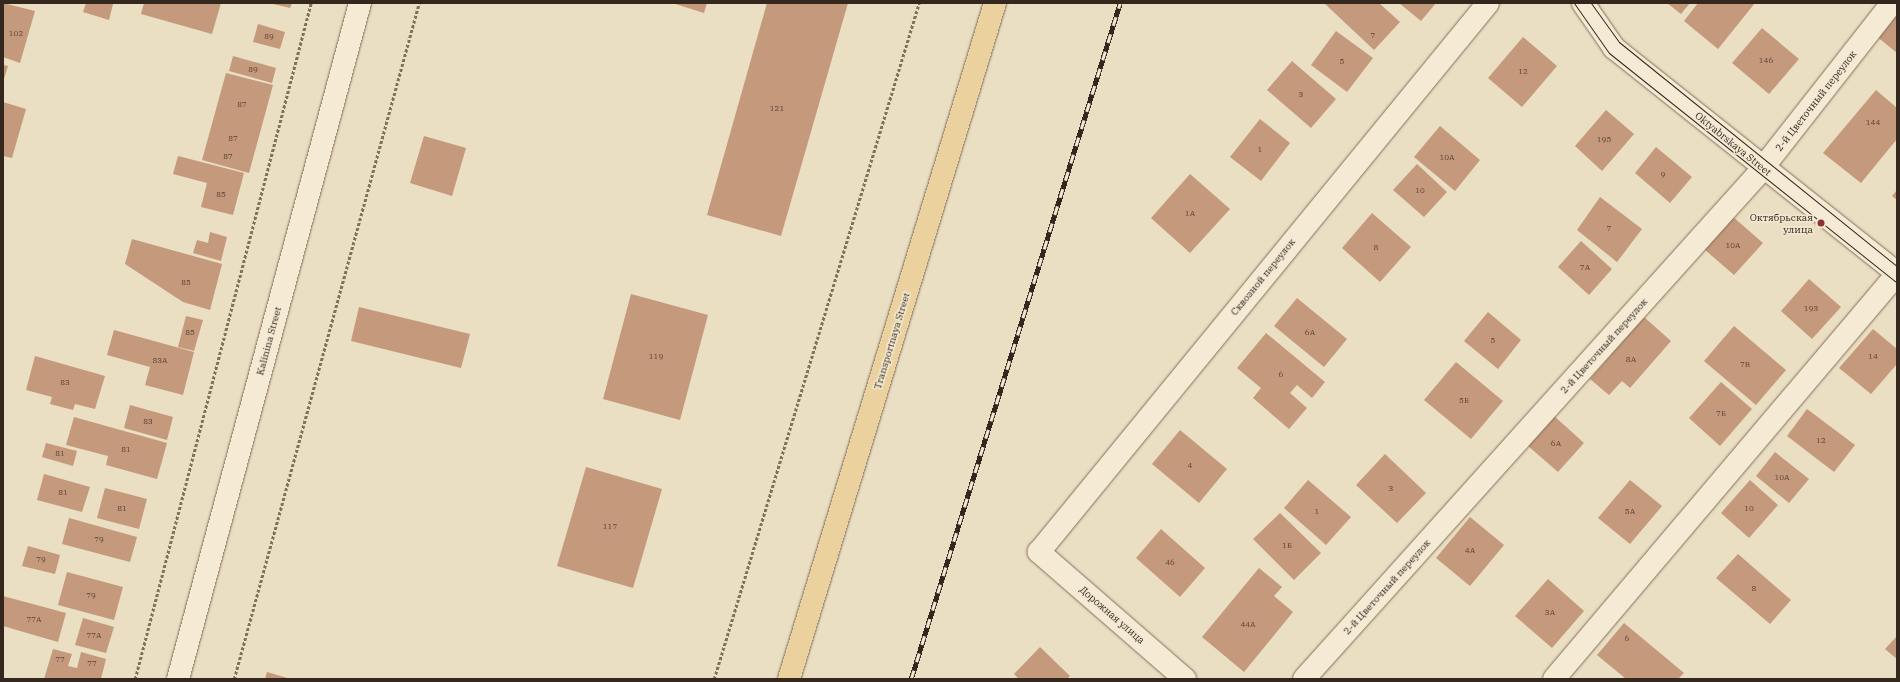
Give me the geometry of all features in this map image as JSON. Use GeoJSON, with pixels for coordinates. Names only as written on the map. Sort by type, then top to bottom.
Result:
{"type":"FeatureCollection","features":[{"type":"Feature","properties":{"kind":"main road","name":"Transportnaya Street"},"geometry":{"type":"LineString","coordinates":[[789,679],[995,3]]}},
{"type":"Feature","properties":{"kind":"street","name":"Kalinina Street"},"geometry":{"type":"LineString","coordinates":[[178,679],[360,3]]}},
{"type":"Feature","properties":{"kind":"street","name":"Сквозной переулок"},"geometry":{"type":"LineString","coordinates":[[1039,552],[1488,3]]}},
{"type":"Feature","properties":{"kind":"street","name":"Oktyabrskaya Street"},"geometry":{"type":"LineString","coordinates":[[1583,3],[1614,48],[1897,274]]}},
{"type":"Feature","properties":{"kind":"street","name":"2-й Цветочный переулок"},"geometry":{"type":"LineString","coordinates":[[1304,679],[1763,168],[1892,3]]}},
{"type":"Feature","properties":{"kind":"street"},"geometry":{"type":"LineString","coordinates":[[1554,679],[1897,274]]}},
{"type":"Feature","properties":{"kind":"street","name":"Дорожная улица"},"geometry":{"type":"LineString","coordinates":[[1039,552],[1185,679]]}},
{"type":"Feature","properties":{"kind":"path"},"geometry":{"type":"LineString","coordinates":[[135,679],[311,3]]}},
{"type":"Feature","properties":{"kind":"path"},"geometry":{"type":"LineString","coordinates":[[234,679],[419,3]]}},
{"type":"Feature","properties":{"kind":"path"},"geometry":{"type":"LineString","coordinates":[[714,679],[919,3]]}},
{"type":"Feature","properties":{"kind":"building"},"geometry":{"type":"Polygon","coordinates":[[[3,3],[35,11],[20,63],[3,57],[3,3]]]}},
{"type":"Feature","properties":{"kind":"building"},"geometry":{"type":"Polygon","coordinates":[[[86,3],[113,4],[109,20],[83,12],[86,3]]]}},
{"type":"Feature","properties":{"kind":"building"},"geometry":{"type":"Polygon","coordinates":[[[144,3],[221,3],[212,34],[141,14],[144,3]]]}},
{"type":"Feature","properties":{"kind":"building"},"geometry":{"type":"Polygon","coordinates":[[[269,3],[292,3],[290,8],[269,3]]]}},
{"type":"Feature","properties":{"kind":"building"},"geometry":{"type":"Polygon","coordinates":[[[672,3],[707,3],[704,13],[672,3]]]}},
{"type":"Feature","properties":{"kind":"building"},"geometry":{"type":"Polygon","coordinates":[[[767,3],[848,3],[781,236],[707,215],[767,3]]]}},
{"type":"Feature","properties":{"kind":"building"},"geometry":{"type":"Polygon","coordinates":[[[1324,3],[1379,3],[1400,22],[1374,50],[1324,3]]]}},
{"type":"Feature","properties":{"kind":"building"},"geometry":{"type":"Polygon","coordinates":[[[1399,3],[1436,3],[1421,21],[1399,3]]]}},
{"type":"Feature","properties":{"kind":"building"},"geometry":{"type":"Polygon","coordinates":[[[1667,3],[1690,3],[1681,14],[1667,3]]]}},
{"type":"Feature","properties":{"kind":"building"},"geometry":{"type":"Polygon","coordinates":[[[1698,3],[1755,3],[1718,49],[1684,21],[1698,3]]]}},
{"type":"Feature","properties":{"kind":"building"},"geometry":{"type":"Polygon","coordinates":[[[1897,7],[1897,53],[1875,35],[1897,7]]]}},
{"type":"Feature","properties":{"kind":"building"},"geometry":{"type":"Polygon","coordinates":[[[258,24],[285,32],[280,49],[253,42],[258,24]]]}},
{"type":"Feature","properties":{"kind":"building"},"geometry":{"type":"Polygon","coordinates":[[[1762,28],[1799,59],[1769,94],[1732,63],[1762,28]]]}},
{"type":"Feature","properties":{"kind":"building"},"geometry":{"type":"Polygon","coordinates":[[[1336,31],[1373,58],[1347,92],[1311,65],[1336,31]]]}},
{"type":"Feature","properties":{"kind":"building"},"geometry":{"type":"Polygon","coordinates":[[[1523,37],[1557,66],[1522,107],[1488,78],[1523,37]]]}},
{"type":"Feature","properties":{"kind":"building"},"geometry":{"type":"Polygon","coordinates":[[[233,56],[276,68],[272,83],[229,71],[233,56]]]}},
{"type":"Feature","properties":{"kind":"building"},"geometry":{"type":"Polygon","coordinates":[[[1292,61],[1336,99],[1311,128],[1267,90],[1292,61]]]}},
{"type":"Feature","properties":{"kind":"building"},"geometry":{"type":"Polygon","coordinates":[[[3,65],[8,66],[3,82],[3,65]]]}},
{"type":"Feature","properties":{"kind":"building"},"geometry":{"type":"Polygon","coordinates":[[[226,73],[273,85],[249,173],[202,160],[226,73]]]}},
{"type":"Feature","properties":{"kind":"building"},"geometry":{"type":"Polygon","coordinates":[[[1876,90],[1897,108],[1897,139],[1861,183],[1823,153],[1876,90]]]}},
{"type":"Feature","properties":{"kind":"building"},"geometry":{"type":"Polygon","coordinates":[[[3,102],[26,109],[12,158],[3,156],[3,102]]]}},
{"type":"Feature","properties":{"kind":"building"},"geometry":{"type":"Polygon","coordinates":[[[1606,110],[1634,134],[1602,171],[1575,146],[1606,110]]]}},
{"type":"Feature","properties":{"kind":"building"},"geometry":{"type":"Polygon","coordinates":[[[1260,119],[1290,143],[1261,181],[1230,157],[1260,119]]]}},
{"type":"Feature","properties":{"kind":"building"},"geometry":{"type":"Polygon","coordinates":[[[1440,126],[1480,160],[1455,191],[1414,157],[1440,126]]]}},
{"type":"Feature","properties":{"kind":"building"},"geometry":{"type":"Polygon","coordinates":[[[424,136],[466,148],[452,196],[410,183],[424,136]]]}},
{"type":"Feature","properties":{"kind":"building"},"geometry":{"type":"Polygon","coordinates":[[[1656,147],[1692,177],[1670,203],[1635,173],[1656,147]]]}},
{"type":"Feature","properties":{"kind":"building"},"geometry":{"type":"Polygon","coordinates":[[[178,156],[244,173],[233,215],[201,207],[207,183],[173,174],[178,156]]]}},
{"type":"Feature","properties":{"kind":"building"},"geometry":{"type":"Polygon","coordinates":[[[1417,164],[1447,192],[1424,217],[1393,190],[1417,164]]]}},
{"type":"Feature","properties":{"kind":"building"},"geometry":{"type":"Polygon","coordinates":[[[1190,174],[1230,209],[1190,253],[1151,218],[1190,174]]]}},
{"type":"Feature","properties":{"kind":"building"},"geometry":{"type":"Polygon","coordinates":[[[1897,190],[1897,200],[1892,196],[1897,190]]]}},
{"type":"Feature","properties":{"kind":"building"},"geometry":{"type":"Polygon","coordinates":[[[1600,197],[1642,229],[1617,262],[1577,230],[1600,197]]]}},
{"type":"Feature","properties":{"kind":"building"},"geometry":{"type":"Polygon","coordinates":[[[1372,213],[1411,247],[1380,282],[1342,248],[1372,213]]]}},
{"type":"Feature","properties":{"kind":"building"},"geometry":{"type":"Polygon","coordinates":[[[1732,216],[1763,243],[1734,275],[1704,249],[1732,216]]]}},
{"type":"Feature","properties":{"kind":"building"},"geometry":{"type":"Polygon","coordinates":[[[210,232],[227,237],[221,261],[193,253],[197,240],[208,243],[210,232]]]}},
{"type":"Feature","properties":{"kind":"building"},"geometry":{"type":"Polygon","coordinates":[[[132,239],[222,264],[210,310],[183,302],[125,264],[132,239]]]}},
{"type":"Feature","properties":{"kind":"building"},"geometry":{"type":"Polygon","coordinates":[[[1581,241],[1612,269],[1589,295],[1558,267],[1581,241]]]}},
{"type":"Feature","properties":{"kind":"building"},"geometry":{"type":"Polygon","coordinates":[[[1809,279],[1841,307],[1812,339],[1781,311],[1809,279]]]}},
{"type":"Feature","properties":{"kind":"building"},"geometry":{"type":"Polygon","coordinates":[[[631,294],[708,315],[680,420],[603,399],[631,294]]]}},
{"type":"Feature","properties":{"kind":"building"},"geometry":{"type":"Polygon","coordinates":[[[1297,298],[1347,339],[1324,367],[1274,326],[1297,298]]]}},
{"type":"Feature","properties":{"kind":"building"},"geometry":{"type":"Polygon","coordinates":[[[359,307],[470,334],[461,368],[351,341],[359,307]]]}},
{"type":"Feature","properties":{"kind":"building"},"geometry":{"type":"Polygon","coordinates":[[[1488,312],[1521,340],[1498,369],[1464,341],[1488,312]]]}},
{"type":"Feature","properties":{"kind":"building"},"geometry":{"type":"Polygon","coordinates":[[[186,316],[203,320],[194,351],[178,347],[186,316]]]}},
{"type":"Feature","properties":{"kind":"building"},"geometry":{"type":"Polygon","coordinates":[[[1644,317],[1671,341],[1630,388],[1622,381],[1609,395],[1590,379],[1644,317]]]}},
{"type":"Feature","properties":{"kind":"building"},"geometry":{"type":"Polygon","coordinates":[[[1734,326],[1786,370],[1756,405],[1704,361],[1734,326]]]}},
{"type":"Feature","properties":{"kind":"building"},"geometry":{"type":"Polygon","coordinates":[[[1873,329],[1897,349],[1897,364],[1871,394],[1839,368],[1873,329]]]}},
{"type":"Feature","properties":{"kind":"building"},"geometry":{"type":"Polygon","coordinates":[[[114,330],[194,352],[183,395],[145,385],[150,367],[107,355],[114,330]]]}},
{"type":"Feature","properties":{"kind":"building"},"geometry":{"type":"Polygon","coordinates":[[[1266,333],[1325,382],[1312,398],[1297,385],[1290,393],[1307,408],[1289,429],[1253,398],[1261,388],[1237,368],[1266,333]]]}},
{"type":"Feature","properties":{"kind":"building"},"geometry":{"type":"Polygon","coordinates":[[[35,356],[105,376],[95,409],[75,404],[73,410],[50,404],[52,397],[26,390],[35,356]]]}},
{"type":"Feature","properties":{"kind":"building"},"geometry":{"type":"Polygon","coordinates":[[[1456,362],[1503,401],[1471,439],[1424,400],[1456,362]]]}},
{"type":"Feature","properties":{"kind":"building"},"geometry":{"type":"Polygon","coordinates":[[[1721,382],[1752,409],[1720,446],[1689,418],[1721,382]]]}},
{"type":"Feature","properties":{"kind":"building"},"geometry":{"type":"Polygon","coordinates":[[[130,405],[173,417],[167,440],[124,428],[130,405]]]}},
{"type":"Feature","properties":{"kind":"building"},"geometry":{"type":"Polygon","coordinates":[[[1807,409],[1855,445],[1834,472],[1787,436],[1807,409]]]}},
{"type":"Feature","properties":{"kind":"building"},"geometry":{"type":"Polygon","coordinates":[[[1553,415],[1584,443],[1558,472],[1527,445],[1553,415]]]}},
{"type":"Feature","properties":{"kind":"building"},"geometry":{"type":"Polygon","coordinates":[[[74,417],[167,443],[157,479],[106,465],[108,456],[66,445],[74,417]]]}},
{"type":"Feature","properties":{"kind":"building"},"geometry":{"type":"Polygon","coordinates":[[[1180,430],[1227,469],[1199,503],[1152,464],[1180,430]]]}},
{"type":"Feature","properties":{"kind":"building"},"geometry":{"type":"Polygon","coordinates":[[[46,443],[77,451],[73,466],[42,457],[46,443]]]}},
{"type":"Feature","properties":{"kind":"building"},"geometry":{"type":"Polygon","coordinates":[[[1775,452],[1809,479],[1789,503],[1756,476],[1775,452]]]}},
{"type":"Feature","properties":{"kind":"building"},"geometry":{"type":"Polygon","coordinates":[[[1385,454],[1426,493],[1397,523],[1356,485],[1385,454]]]}},
{"type":"Feature","properties":{"kind":"building"},"geometry":{"type":"Polygon","coordinates":[[[586,467],[662,489],[633,588],[557,566],[586,467]]]}},
{"type":"Feature","properties":{"kind":"building"},"geometry":{"type":"Polygon","coordinates":[[[44,474],[90,487],[82,512],[37,500],[44,474]]]}},
{"type":"Feature","properties":{"kind":"building"},"geometry":{"type":"Polygon","coordinates":[[[1308,480],[1351,517],[1326,545],[1284,508],[1308,480]]]}},
{"type":"Feature","properties":{"kind":"building"},"geometry":{"type":"Polygon","coordinates":[[[1630,480],[1662,506],[1630,544],[1598,518],[1630,480]]]}},
{"type":"Feature","properties":{"kind":"building"},"geometry":{"type":"Polygon","coordinates":[[[1750,480],[1778,505],[1749,538],[1721,513],[1750,480]]]}},
{"type":"Feature","properties":{"kind":"building"},"geometry":{"type":"Polygon","coordinates":[[[105,488],[147,499],[139,529],[97,518],[105,488]]]}},
{"type":"Feature","properties":{"kind":"building"},"geometry":{"type":"Polygon","coordinates":[[[1280,513],[1321,553],[1294,580],[1253,539],[1280,513]]]}},
{"type":"Feature","properties":{"kind":"building"},"geometry":{"type":"Polygon","coordinates":[[[1470,517],[1504,545],[1470,586],[1436,558],[1470,517]]]}},
{"type":"Feature","properties":{"kind":"building"},"geometry":{"type":"Polygon","coordinates":[[[69,518],[137,537],[130,562],[62,544],[69,518]]]}},
{"type":"Feature","properties":{"kind":"building"},"geometry":{"type":"Polygon","coordinates":[[[1161,529],[1205,568],[1180,597],[1136,558],[1161,529]]]}},
{"type":"Feature","properties":{"kind":"building"},"geometry":{"type":"Polygon","coordinates":[[[28,546],[60,555],[55,574],[22,566],[28,546]]]}},
{"type":"Feature","properties":{"kind":"building"},"geometry":{"type":"Polygon","coordinates":[[[1738,554],[1791,600],[1770,624],[1716,578],[1738,554]]]}},
{"type":"Feature","properties":{"kind":"building"},"geometry":{"type":"Polygon","coordinates":[[[1259,568],[1282,587],[1274,596],[1293,612],[1244,672],[1202,637],[1259,568]]]}},
{"type":"Feature","properties":{"kind":"building"},"geometry":{"type":"Polygon","coordinates":[[[67,572],[123,587],[114,620],[58,605],[67,572]]]}},
{"type":"Feature","properties":{"kind":"building"},"geometry":{"type":"Polygon","coordinates":[[[1548,579],[1584,611],[1552,648],[1515,616],[1548,579]]]}},
{"type":"Feature","properties":{"kind":"building"},"geometry":{"type":"Polygon","coordinates":[[[3,596],[66,613],[58,642],[3,626],[3,596]]]}},
{"type":"Feature","properties":{"kind":"building"},"geometry":{"type":"Polygon","coordinates":[[[83,618],[114,627],[106,653],[75,645],[83,618]]]}},
{"type":"Feature","properties":{"kind":"building"},"geometry":{"type":"Polygon","coordinates":[[[1624,623],[1684,673],[1678,679],[1626,679],[1597,655],[1624,623]]]}},
{"type":"Feature","properties":{"kind":"building"},"geometry":{"type":"Polygon","coordinates":[[[1897,636],[1897,659],[1885,649],[1897,636]]]}},
{"type":"Feature","properties":{"kind":"building"},"geometry":{"type":"Polygon","coordinates":[[[1040,647],[1070,676],[1067,679],[1019,679],[1014,674],[1040,647]]]}},
{"type":"Feature","properties":{"kind":"building"},"geometry":{"type":"Polygon","coordinates":[[[53,649],[72,654],[68,666],[77,668],[81,652],[106,659],[101,679],[44,679],[53,649]]]}},
{"type":"Feature","properties":{"kind":"building"},"geometry":{"type":"Polygon","coordinates":[[[267,672],[291,679],[265,679],[267,672]]]}},
{"type":"Feature","properties":{"kind":"tram line"},"geometry":{"type":"LineString","coordinates":[[1574,3],[1609,53],[1897,283]]}},
{"type":"Feature","properties":{"kind":"tram line"},"geometry":{"type":"LineString","coordinates":[[1591,3],[1619,42],[1897,266]]}},
{"type":"Feature","properties":{"kind":"railway"},"geometry":{"type":"LineString","coordinates":[[911,679],[1120,3]]}},
{"type":"Feature","properties":{"kind":"place","name":"Октябрьская улица"},"geometry":{"type":"Point","coordinates":[1821,223]}}]}
